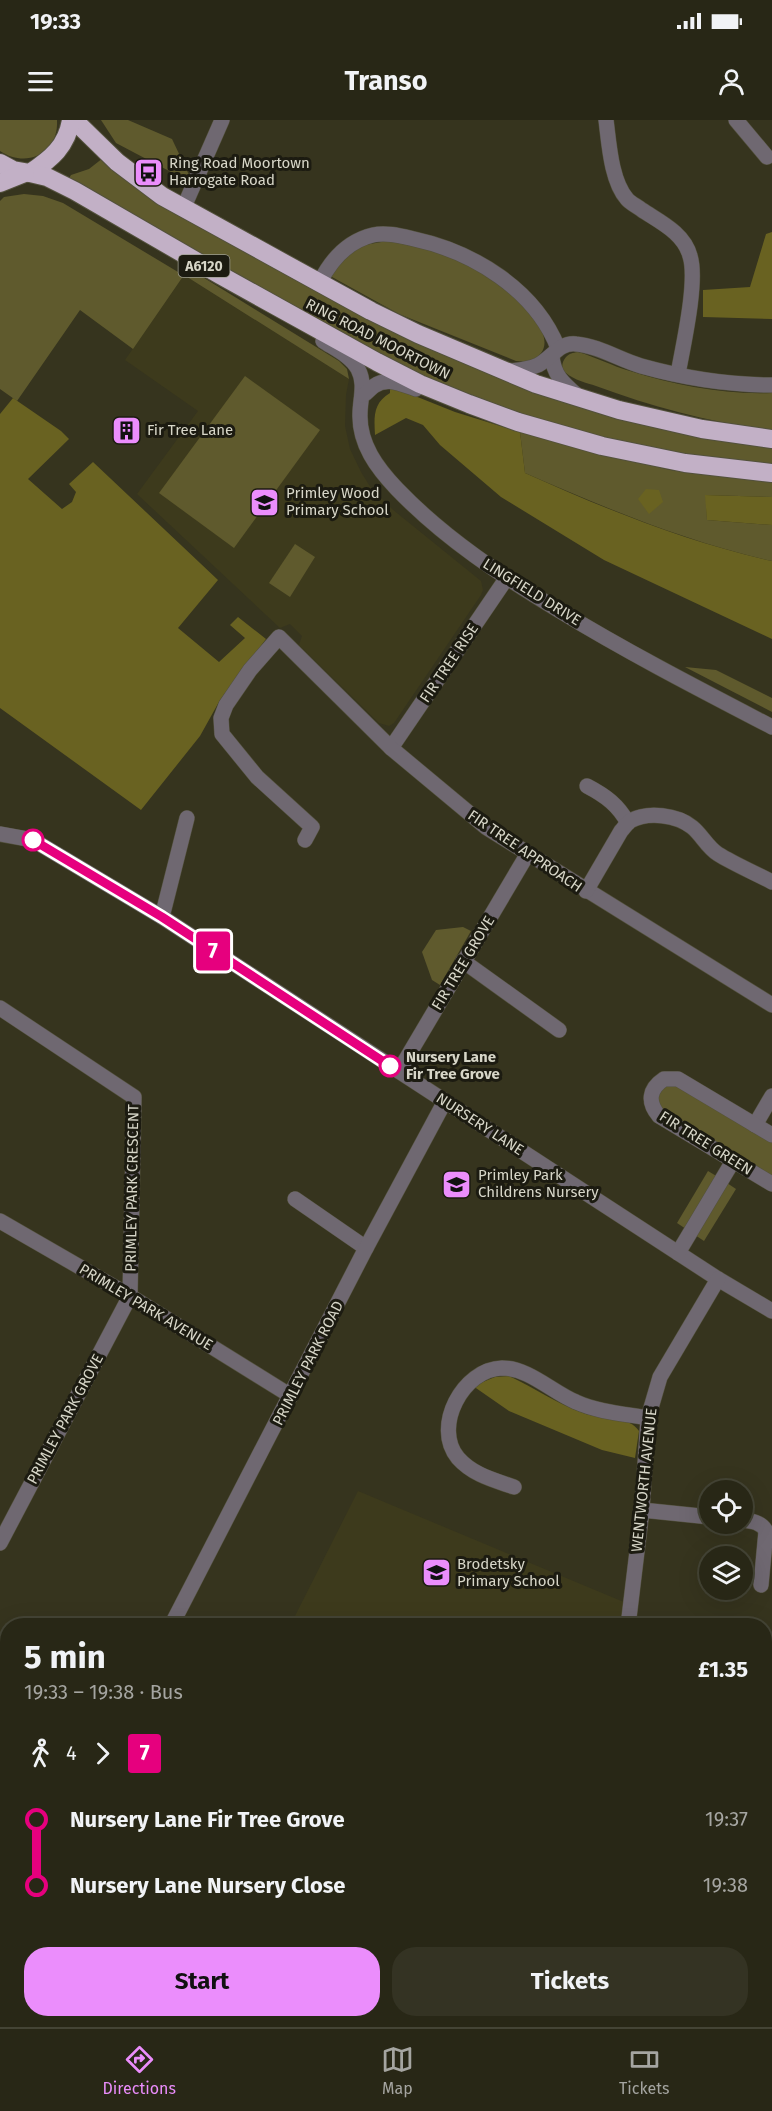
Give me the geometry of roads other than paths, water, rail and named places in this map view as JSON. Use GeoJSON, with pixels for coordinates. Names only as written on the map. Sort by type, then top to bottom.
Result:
{"type":"FeatureCollection","features":[{"type":"Feature","properties":{"kind":"highway"},"geometry":{"type":"LineString","coordinates":[[0,183],[28,173],[48,161],[57,153],[73,120]]}},
{"type":"Feature","properties":{"kind":"highway","name":"RING ROAD MOORTOWN"},"geometry":{"type":"LineString","coordinates":[[73,120],[117,162],[183,209],[418,334],[536,384],[618,410],[702,429],[772,439]]}},
{"type":"Feature","properties":{"kind":"highway","name":"RING ROAD MOORTOWN"},"geometry":{"type":"LineString","coordinates":[[0,163],[47,177],[75,191],[220,275],[420,384],[518,422],[602,446],[685,463],[772,473]]}},
{"type":"Feature","properties":{"kind":"street"},"geometry":{"type":"LineString","coordinates":[[183,209],[222,120]]}},
{"type":"Feature","properties":{"kind":"street"},"geometry":{"type":"LineString","coordinates":[[606,120],[613,164],[619,186],[627,200],[671,229],[685,243],[691,258],[691,285],[678,374]]}},
{"type":"Feature","properties":{"kind":"street"},"geometry":{"type":"LineString","coordinates":[[736,120],[767,157]]}},
{"type":"Feature","properties":{"kind":"street"},"geometry":{"type":"LineString","coordinates":[[320,282],[327,269],[346,248],[375,235],[398,235],[427,241],[476,261],[512,285],[550,329],[555,352],[554,369],[558,376],[581,398]]}},
{"type":"Feature","properties":{"kind":"street","name":"LINGFIELD DRIVE"},"geometry":{"type":"LineString","coordinates":[[220,275],[351,360],[360,375],[363,395],[360,404],[360,426],[368,451],[379,470],[435,524],[506,579],[674,676],[772,727]]}},
{"type":"Feature","properties":{"kind":"street"},"geometry":{"type":"LineString","coordinates":[[505,371],[526,370],[540,364],[555,352],[575,344],[589,346],[640,366],[678,374],[744,385],[772,385]]}},
{"type":"Feature","properties":{"kind":"street"},"geometry":{"type":"LineString","coordinates":[[363,395],[378,383],[391,381],[518,422]]}},
{"type":"Feature","properties":{"kind":"street","name":"FIR TREE RISE"},"geometry":{"type":"LineString","coordinates":[[391,748],[506,579]]}},
{"type":"Feature","properties":{"kind":"street","name":"FIR TREE APPROACH"},"geometry":{"type":"LineString","coordinates":[[305,840],[312,827],[257,777],[222,734],[220,718],[226,705],[250,670],[279,637],[391,748],[468,814],[527,855],[772,1005]]}},
{"type":"Feature","properties":{"kind":"street"},"geometry":{"type":"LineString","coordinates":[[587,786],[613,802],[622,811],[628,823]]}},
{"type":"Feature","properties":{"kind":"street"},"geometry":{"type":"LineString","coordinates":[[586,891],[621,831],[628,823],[650,816],[682,820],[695,829],[717,854],[772,882]]}},
{"type":"Feature","properties":{"kind":"street"},"geometry":{"type":"LineString","coordinates":[[162,917],[187,818]]}},
{"type":"Feature","properties":{"kind":"street","name":"NURSERY LANE"},"geometry":{"type":"LineString","coordinates":[[0,834],[33,840],[162,917],[718,1279],[772,1311]]}},
{"type":"Feature","properties":{"kind":"street","name":"FIR TREE GROVE"},"geometry":{"type":"LineString","coordinates":[[399,1071],[527,855]]}},
{"type":"Feature","properties":{"kind":"street"},"geometry":{"type":"LineString","coordinates":[[463,962],[559,1030]]}},
{"type":"Feature","properties":{"kind":"street","name":"PRIMLEY PARK CRESCENT"},"geometry":{"type":"LineString","coordinates":[[0,1008],[134,1097],[130,1296]]}},
{"type":"Feature","properties":{"kind":"street","name":"FIR TREE GREEN"},"geometry":{"type":"LineString","coordinates":[[772,1135],[678,1078],[664,1079],[653,1089],[651,1103],[659,1116],[772,1184]]}},
{"type":"Feature","properties":{"kind":"street"},"geometry":{"type":"LineString","coordinates":[[755,1125],[772,1096]]}},
{"type":"Feature","properties":{"kind":"street","name":"PRIMLEY PARK ROAD"},"geometry":{"type":"LineString","coordinates":[[175,1618],[366,1248],[445,1101]]}},
{"type":"Feature","properties":{"kind":"street"},"geometry":{"type":"LineString","coordinates":[[678,1253],[733,1161]]}},
{"type":"Feature","properties":{"kind":"street"},"geometry":{"type":"LineString","coordinates":[[295,1199],[366,1248]]}},
{"type":"Feature","properties":{"kind":"street","name":"PRIMLEY PARK AVENUE"},"geometry":{"type":"LineString","coordinates":[[0,1221],[130,1296],[291,1396]]}},
{"type":"Feature","properties":{"kind":"street","name":"WENTWORTH AVENUE"},"geometry":{"type":"LineString","coordinates":[[629,1618],[642,1510],[648,1418],[660,1377],[718,1279]]}},
{"type":"Feature","properties":{"kind":"street","name":"PRIMLEY PARK GROVE"},"geometry":{"type":"LineString","coordinates":[[0,1543],[130,1296]]}},
{"type":"Feature","properties":{"kind":"street"},"geometry":{"type":"LineString","coordinates":[[514,1486],[468,1468],[456,1455],[449,1440],[448,1423],[452,1410],[470,1381],[481,1374],[492,1369],[504,1368],[519,1372],[578,1403],[648,1418]]}},
{"type":"Feature","properties":{"kind":"street"},"geometry":{"type":"LineString","coordinates":[[642,1510],[699,1516]]}},
{"type":"Feature","properties":{"kind":"street"},"geometry":{"type":"LineString","coordinates":[[753,1522],[763,1526],[766,1531],[761,1585]]}},
{"type":"Feature","properties":{"kind":"place","name":"Ring Road Moortown Harrogate Road"},"geometry":{"type":"Point","coordinates":[148,172]}},
{"type":"Feature","properties":{"kind":"place","name":"Fir Tree Lane"},"geometry":{"type":"Point","coordinates":[126,430]}},
{"type":"Feature","properties":{"kind":"place","name":"Primley Wood Primary School"},"geometry":{"type":"Point","coordinates":[265,502]}},
{"type":"Feature","properties":{"kind":"place","name":"Nursery Lane Fir Tree Grove"},"geometry":{"type":"Point","coordinates":[390,1066]}},
{"type":"Feature","properties":{"kind":"place","name":"Primley Park Childrens Nursery"},"geometry":{"type":"Point","coordinates":[457,1184]}},
{"type":"Feature","properties":{"kind":"place","name":"Brodetsky Primary School"},"geometry":{"type":"Point","coordinates":[436,1573]}}]}
